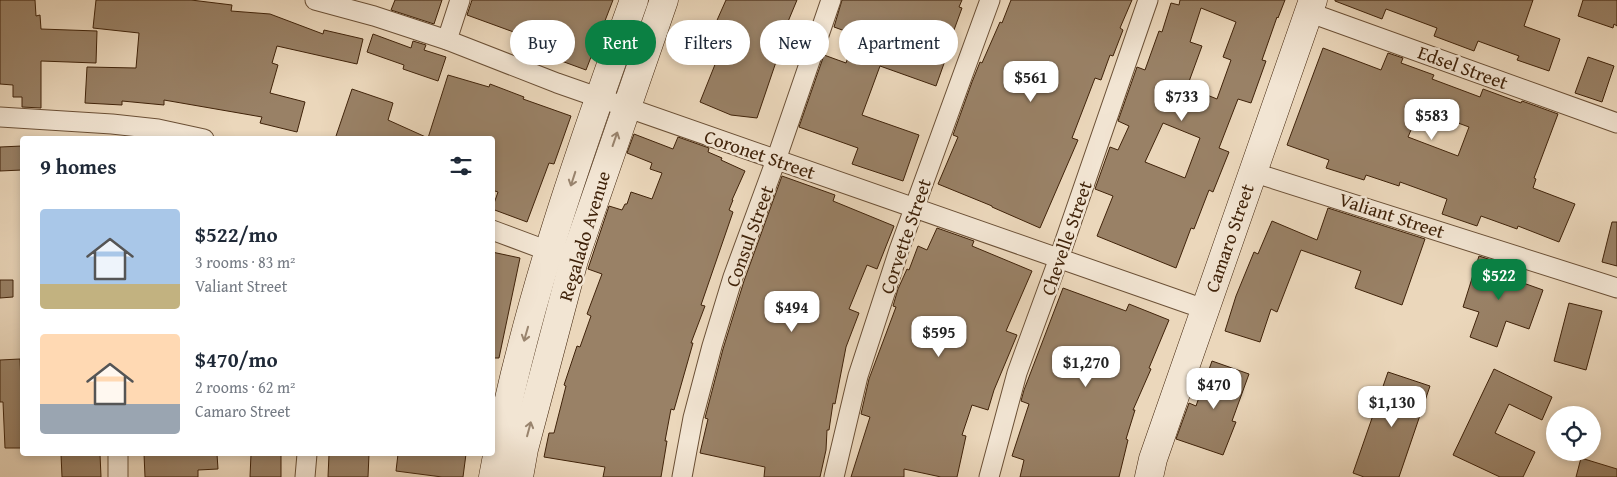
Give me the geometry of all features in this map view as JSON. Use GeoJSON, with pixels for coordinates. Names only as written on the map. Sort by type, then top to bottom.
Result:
{"type":"FeatureCollection","features":[{"type":"Feature","properties":{"kind":"main road","name":"Regalado Avenue"},"geometry":{"type":"LineString","coordinates":[[519,477],[561,256],[599,97],[634,0]]}},
{"type":"Feature","properties":{"kind":"main road","name":"Regalado Avenue"},"geometry":{"type":"LineString","coordinates":[[493,477],[519,358],[626,107],[664,0]]}},
{"type":"Feature","properties":{"kind":"main road","name":"Camaro Street"},"geometry":{"type":"LineString","coordinates":[[1149,477],[1153,459],[1204,309],[1311,6]]}},
{"type":"Feature","properties":{"kind":"street","name":"Coronet Street"},"geometry":{"type":"LineString","coordinates":[[315,0],[374,16],[447,40],[626,107],[1204,309]]}},
{"type":"Feature","properties":{"kind":"street"},"geometry":{"type":"LineString","coordinates":[[447,40],[460,0]]}},
{"type":"Feature","properties":{"kind":"street","name":"Consul Street"},"geometry":{"type":"LineString","coordinates":[[682,477],[712,346],[733,277],[776,160],[831,0]]}},
{"type":"Feature","properties":{"kind":"street","name":"Corvette Street"},"geometry":{"type":"LineString","coordinates":[[834,477],[858,376],[915,208],[990,0]]}},
{"type":"Feature","properties":{"kind":"street","name":"Chevelle Street"},"geometry":{"type":"LineString","coordinates":[[989,477],[1017,373],[1059,258],[1148,0]]}},
{"type":"Feature","properties":{"kind":"street","name":"Edsel Street"},"geometry":{"type":"LineString","coordinates":[[1311,6],[1617,123]]}},
{"type":"Feature","properties":{"kind":"street"},"geometry":{"type":"LineString","coordinates":[[0,117],[112,131],[158,130],[189,136]]}},
{"type":"Feature","properties":{"kind":"street","name":"Valiant Street"},"geometry":{"type":"LineString","coordinates":[[1252,172],[1617,288]]}},
{"type":"Feature","properties":{"kind":"street"},"geometry":{"type":"LineString","coordinates":[[495,231],[561,256]]}},
{"type":"Feature","properties":{"kind":"street"},"geometry":{"type":"LineString","coordinates":[[118,456],[118,477]]}},
{"type":"Feature","properties":{"kind":"street"},"geometry":{"type":"LineString","coordinates":[[305,477],[307,456]]}},
{"type":"Feature","properties":{"kind":"building"},"geometry":{"type":"Polygon","coordinates":[[[0,0],[35,0],[36,16],[40,15],[41,29],[97,31],[96,63],[41,61],[41,108],[22,107],[22,97],[13,97],[13,85],[0,84],[0,0]]]}},
{"type":"Feature","properties":{"kind":"building"},"geometry":{"type":"Polygon","coordinates":[[[96,0],[191,0],[232,5],[231,11],[270,14],[323,34],[324,30],[363,39],[357,64],[277,46],[272,63],[278,65],[270,93],[305,102],[297,132],[260,123],[262,117],[164,100],[164,105],[122,101],[122,105],[85,103],[87,67],[136,68],[139,33],[93,28],[96,0]]]}},
{"type":"Feature","properties":{"kind":"building"},"geometry":{"type":"Polygon","coordinates":[[[395,0],[442,0],[434,24],[391,10],[395,0]]]}},
{"type":"Feature","properties":{"kind":"building"},"geometry":{"type":"Polygon","coordinates":[[[472,0],[613,0],[605,20],[585,20],[585,65],[588,65],[586,70],[572,65],[575,65],[575,20],[510,20],[510,31],[467,15],[472,0]]]}},
{"type":"Feature","properties":{"kind":"building"},"geometry":{"type":"Polygon","coordinates":[[[726,0],[797,0],[789,20],[760,20],[760,65],[775,65],[757,118],[731,115],[700,102],[715,65],[750,65],[750,20],[717,20],[726,0]]]}},
{"type":"Feature","properties":{"kind":"building"},"geometry":{"type":"Polygon","coordinates":[[[842,0],[962,0],[959,7],[962,8],[958,20],[839,20],[839,29],[834,27],[842,0]]]}},
{"type":"Feature","properties":{"kind":"building"},"geometry":{"type":"Polygon","coordinates":[[[1011,0],[1132,0],[1120,28],[1123,30],[1113,56],[1110,55],[1101,80],[1095,78],[1072,138],[1078,140],[1040,228],[938,184],[958,137],[953,135],[972,82],[1000,22],[1002,23],[1011,0]]]}},
{"type":"Feature","properties":{"kind":"building"},"geometry":{"type":"Polygon","coordinates":[[[1180,0],[1285,0],[1262,60],[1266,61],[1251,103],[1238,99],[1219,148],[1229,152],[1213,192],[1209,190],[1194,229],[1191,228],[1176,268],[1097,236],[1113,196],[1095,189],[1110,147],[1118,150],[1129,126],[1118,121],[1137,67],[1145,70],[1159,31],[1162,32],[1171,3],[1179,5],[1180,0]],[[1201,8],[1190,42],[1202,46],[1187,87],[1217,99],[1231,60],[1223,57],[1236,22],[1201,8]],[[1163,123],[1145,162],[1185,178],[1200,138],[1163,123]]]}},
{"type":"Feature","properties":{"kind":"building"},"geometry":{"type":"Polygon","coordinates":[[[1335,0],[1533,0],[1524,26],[1560,39],[1549,71],[1517,60],[1519,56],[1478,41],[1474,51],[1434,36],[1437,28],[1386,9],[1382,19],[1335,0]]]}},
{"type":"Feature","properties":{"kind":"building"},"geometry":{"type":"Polygon","coordinates":[[[1583,0],[1617,0],[1617,26],[1614,24],[1613,28],[1578,16],[1583,0]]]}},
{"type":"Feature","properties":{"kind":"building"},"geometry":{"type":"Polygon","coordinates":[[[373,34],[411,48],[413,41],[426,45],[424,50],[446,57],[438,81],[403,69],[404,65],[367,52],[373,34]]]}},
{"type":"Feature","properties":{"kind":"building"},"geometry":{"type":"Polygon","coordinates":[[[1323,48],[1381,70],[1388,53],[1403,58],[1401,63],[1434,75],[1432,79],[1480,97],[1483,89],[1558,114],[1534,178],[1536,179],[1533,188],[1575,204],[1559,242],[1518,226],[1517,229],[1481,216],[1477,226],[1442,214],[1447,199],[1400,182],[1399,186],[1366,175],[1364,180],[1326,168],[1329,160],[1287,145],[1323,48]],[[1420,109],[1408,137],[1458,156],[1469,127],[1420,109]]]}},
{"type":"Feature","properties":{"kind":"building"},"geometry":{"type":"Polygon","coordinates":[[[829,57],[839,60],[839,65],[943,65],[936,86],[880,66],[862,115],[919,135],[903,181],[852,164],[858,148],[799,127],[821,65],[829,65],[829,57]]]}},
{"type":"Feature","properties":{"kind":"building"},"geometry":{"type":"Polygon","coordinates":[[[1588,57],[1614,66],[1602,102],[1575,93],[1588,57]]]}},
{"type":"Feature","properties":{"kind":"building"},"geometry":{"type":"Polygon","coordinates":[[[448,75],[489,87],[490,84],[524,97],[523,99],[571,116],[554,164],[549,163],[527,222],[495,210],[495,200],[498,192],[495,191],[495,136],[429,136],[448,75]]]}},
{"type":"Feature","properties":{"kind":"building"},"geometry":{"type":"Polygon","coordinates":[[[352,89],[393,103],[388,120],[424,136],[336,136],[352,89]]]}},
{"type":"Feature","properties":{"kind":"building"},"geometry":{"type":"Polygon","coordinates":[[[634,134],[673,149],[678,137],[709,148],[708,152],[745,171],[732,200],[729,210],[733,212],[701,305],[705,306],[691,343],[693,343],[674,410],[671,409],[661,477],[603,477],[605,467],[544,457],[549,433],[554,433],[566,386],[564,385],[577,346],[580,347],[591,316],[587,314],[602,274],[588,269],[609,206],[622,210],[625,204],[627,204],[631,192],[652,199],[662,173],[650,169],[652,163],[627,153],[634,134]]]}},
{"type":"Feature","properties":{"kind":"building"},"geometry":{"type":"Polygon","coordinates":[[[20,146],[20,170],[0,171],[0,147],[20,146]]]}},
{"type":"Feature","properties":{"kind":"building"},"geometry":{"type":"Polygon","coordinates":[[[782,176],[835,195],[833,201],[894,226],[877,269],[867,265],[849,309],[859,313],[846,347],[835,404],[833,403],[829,430],[827,430],[826,450],[820,477],[764,477],[765,467],[700,453],[708,419],[705,418],[723,349],[744,281],[782,176]]]}},
{"type":"Feature","properties":{"kind":"building"},"geometry":{"type":"Polygon","coordinates":[[[1328,208],[1425,239],[1402,305],[1355,288],[1361,271],[1301,250],[1277,312],[1271,309],[1260,342],[1225,331],[1236,296],[1254,252],[1258,254],[1272,221],[1317,240],[1328,208]]]}},
{"type":"Feature","properties":{"kind":"building"},"geometry":{"type":"Polygon","coordinates":[[[1612,222],[1617,222],[1617,266],[1602,262],[1612,222]]]}},
{"type":"Feature","properties":{"kind":"building"},"geometry":{"type":"Polygon","coordinates":[[[937,228],[974,241],[972,246],[1032,271],[1006,331],[1017,335],[994,390],[988,410],[972,405],[962,435],[966,436],[957,477],[941,477],[904,469],[904,477],[851,477],[870,417],[861,414],[869,379],[896,307],[893,306],[898,289],[907,269],[909,270],[918,246],[927,250],[937,228]]]}},
{"type":"Feature","properties":{"kind":"building"},"geometry":{"type":"Polygon","coordinates":[[[495,253],[520,258],[499,358],[495,358],[495,253]]]}},
{"type":"Feature","properties":{"kind":"building"},"geometry":{"type":"Polygon","coordinates":[[[1479,256],[1516,268],[1512,279],[1543,290],[1529,329],[1506,321],[1497,347],[1470,337],[1479,312],[1463,307],[1479,256]]]}},
{"type":"Feature","properties":{"kind":"building"},"geometry":{"type":"Polygon","coordinates":[[[0,280],[13,280],[13,297],[0,298],[0,280]]]}},
{"type":"Feature","properties":{"kind":"building"},"geometry":{"type":"Polygon","coordinates":[[[1063,288],[1126,311],[1129,304],[1169,320],[1133,410],[1135,410],[1126,439],[1128,440],[1119,477],[1020,477],[1024,460],[1012,456],[1029,404],[1021,401],[1024,390],[1063,288]]]}},
{"type":"Feature","properties":{"kind":"building"},"geometry":{"type":"Polygon","coordinates":[[[1569,303],[1602,311],[1586,370],[1554,361],[1569,303]]]}},
{"type":"Feature","properties":{"kind":"building"},"geometry":{"type":"Polygon","coordinates":[[[20,359],[20,448],[5,448],[3,402],[0,402],[0,360],[20,359]]]}},
{"type":"Feature","properties":{"kind":"building"},"geometry":{"type":"Polygon","coordinates":[[[1212,361],[1249,374],[1232,421],[1236,422],[1223,455],[1176,439],[1189,403],[1196,406],[1212,361]]]}},
{"type":"Feature","properties":{"kind":"building"},"geometry":{"type":"Polygon","coordinates":[[[1494,369],[1552,397],[1548,406],[1546,406],[1542,420],[1509,404],[1495,433],[1535,452],[1523,477],[1500,477],[1453,455],[1494,369]]]}},
{"type":"Feature","properties":{"kind":"building"},"geometry":{"type":"Polygon","coordinates":[[[1388,372],[1430,386],[1399,477],[1364,477],[1353,473],[1388,372]]]}},
{"type":"Feature","properties":{"kind":"building"},"geometry":{"type":"Polygon","coordinates":[[[61,456],[100,456],[101,477],[62,477],[61,456]]]}},
{"type":"Feature","properties":{"kind":"building"},"geometry":{"type":"Polygon","coordinates":[[[144,456],[217,456],[218,469],[198,470],[198,477],[145,477],[144,456]]]}},
{"type":"Feature","properties":{"kind":"building"},"geometry":{"type":"Polygon","coordinates":[[[251,456],[281,456],[281,477],[250,477],[251,456]]]}},
{"type":"Feature","properties":{"kind":"building"},"geometry":{"type":"Polygon","coordinates":[[[329,456],[369,456],[368,477],[328,477],[329,456]]]}},
{"type":"Feature","properties":{"kind":"building"},"geometry":{"type":"Polygon","coordinates":[[[398,456],[466,456],[463,477],[442,477],[396,471],[398,456]]]}},
{"type":"Feature","properties":{"kind":"building"},"geometry":{"type":"Polygon","coordinates":[[[1580,461],[1591,461],[1617,469],[1617,477],[1576,477],[1580,461]]]}}]}
